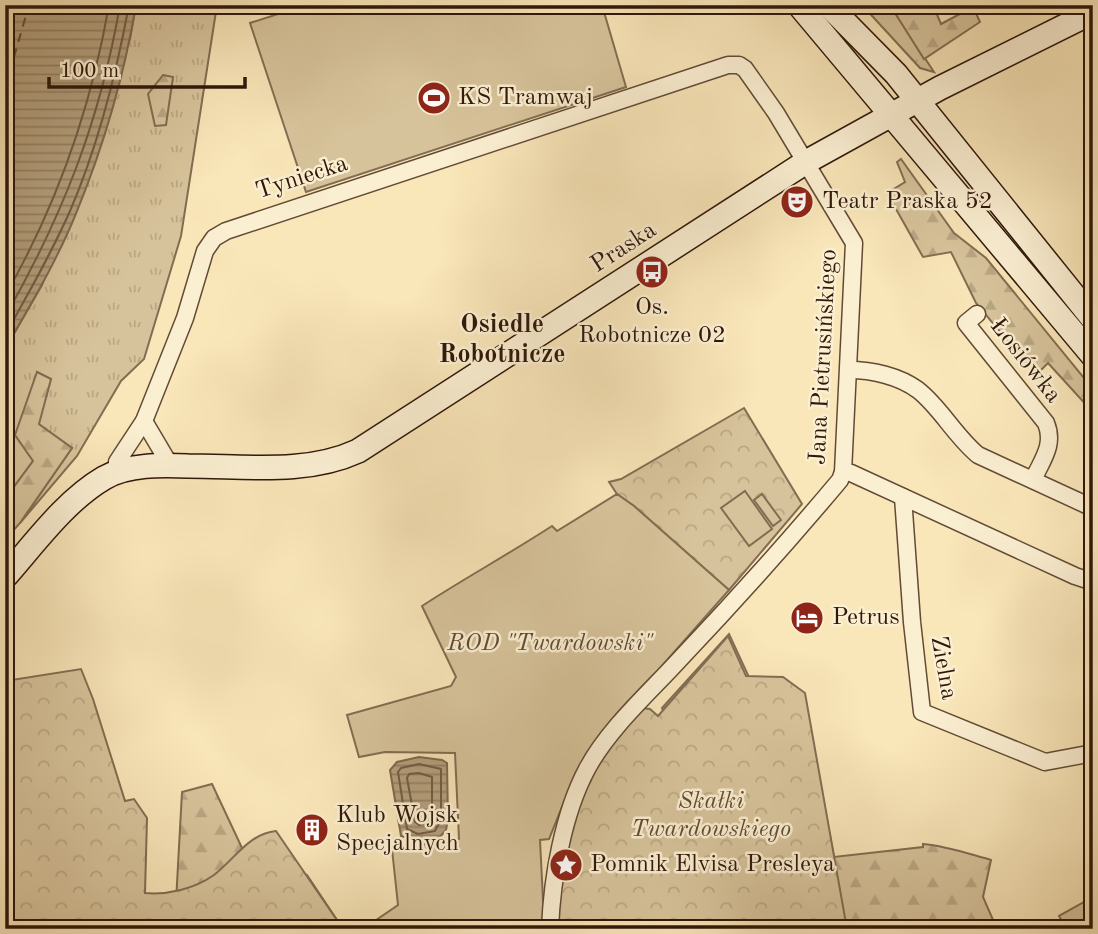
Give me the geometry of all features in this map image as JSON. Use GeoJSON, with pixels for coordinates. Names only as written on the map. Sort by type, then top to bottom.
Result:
{"type":"FeatureCollection","features":[{"type":"Feature","properties":{"kind":"street"},"geometry":{"type":"LineString","coordinates":[[799,5],[1093,356]]}},
{"type":"Feature","properties":{"kind":"street"},"geometry":{"type":"LineString","coordinates":[[828,5],[917,100],[1093,319]]}},
{"type":"Feature","properties":{"kind":"street","name":"Praska"},"geometry":{"type":"LineString","coordinates":[[117,472],[170,465],[304,466],[338,459],[358,451],[806,162],[917,100],[1093,12]]}},
{"type":"Feature","properties":{"kind":"street","name":"Tyniecka"},"geometry":{"type":"LineString","coordinates":[[117,472],[117,463],[144,421],[185,318],[203,259],[214,238],[226,231],[728,65],[739,65],[746,69],[776,113]]}},
{"type":"Feature","properties":{"kind":"street","name":"Jana Pietrusińskiego"},"geometry":{"type":"LineString","coordinates":[[550,929],[554,873],[587,768],[614,731],[778,554],[840,480],[843,472],[854,243],[776,113]]}},
{"type":"Feature","properties":{"kind":"street","name":"Łosiówka"},"geometry":{"type":"LineString","coordinates":[[977,314],[966,323],[1046,423],[1050,434],[1049,445],[1033,480]]}},
{"type":"Feature","properties":{"kind":"street"},"geometry":{"type":"LineString","coordinates":[[849,370],[884,374],[913,387],[978,455],[1093,508]]}},
{"type":"Feature","properties":{"kind":"street"},"geometry":{"type":"LineString","coordinates":[[144,421],[170,465]]}},
{"type":"Feature","properties":{"kind":"street"},"geometry":{"type":"LineString","coordinates":[[5,577],[82,494],[117,472]]}},
{"type":"Feature","properties":{"kind":"street"},"geometry":{"type":"LineString","coordinates":[[843,472],[1093,582]]}},
{"type":"Feature","properties":{"kind":"street","name":"Zielna"},"geometry":{"type":"LineString","coordinates":[[903,497],[922,712],[1045,762],[1093,753]]}},
{"type":"Feature","properties":{"kind":"green space"},"geometry":{"type":"Polygon","coordinates":[[[136,5],[217,5],[181,236],[144,359],[121,381],[77,456],[20,523],[72,448],[38,424],[51,379],[37,372],[33,461],[5,499],[5,349],[42,285],[130,39],[136,5]]]}},
{"type":"Feature","properties":{"kind":"green space","name":"KS Tramwaj"},"geometry":{"type":"Polygon","coordinates":[[[306,5],[602,5],[626,87],[306,192],[250,23],[306,5]]]}},
{"type":"Feature","properties":{"kind":"green space"},"geometry":{"type":"Polygon","coordinates":[[[862,5],[890,5],[934,72],[920,68],[862,5]]]}},
{"type":"Feature","properties":{"kind":"green space"},"geometry":{"type":"Polygon","coordinates":[[[890,5],[933,5],[941,24],[973,7],[980,22],[924,59],[890,5]]]}},
{"type":"Feature","properties":{"kind":"green space"},"geometry":{"type":"Polygon","coordinates":[[[163,75],[173,77],[166,125],[155,126],[148,94],[163,75]]]}},
{"type":"Feature","properties":{"kind":"green space"},"geometry":{"type":"Polygon","coordinates":[[[901,159],[954,233],[986,258],[1093,389],[1093,417],[1090,409],[1048,363],[1036,375],[976,303],[951,252],[923,257],[887,193],[905,182],[897,162],[901,159]]]}},
{"type":"Feature","properties":{"kind":"green space"},"geometry":{"type":"Polygon","coordinates":[[[37,372],[51,379],[39,424],[72,448],[20,523],[5,540],[5,499],[33,461],[15,435],[37,372]]]}},
{"type":"Feature","properties":{"kind":"green space"},"geometry":{"type":"Polygon","coordinates":[[[744,408],[802,504],[729,590],[617,494],[609,482],[621,479],[744,408]]]}},
{"type":"Feature","properties":{"kind":"green space"},"geometry":{"type":"Polygon","coordinates":[[[745,491],[772,529],[749,546],[721,508],[745,491]]]}},
{"type":"Feature","properties":{"kind":"green space","name":"ROD \"Twardowski\""},"geometry":{"type":"Polygon","coordinates":[[[617,494],[729,590],[638,693],[576,772],[549,839],[540,840],[544,920],[540,925],[523,929],[363,929],[398,905],[392,849],[459,839],[455,753],[385,752],[359,757],[347,715],[451,686],[456,677],[422,606],[552,526],[557,531],[617,494]]]}},
{"type":"Feature","properties":{"kind":"green space"},"geometry":{"type":"Polygon","coordinates":[[[762,494],[781,520],[773,526],[754,500],[762,494]]]}},
{"type":"Feature","properties":{"kind":"green space","name":"Skałki Twardowskiego"},"geometry":{"type":"Polygon","coordinates":[[[729,634],[748,675],[773,787],[822,795],[834,857],[923,847],[923,844],[991,860],[983,897],[997,929],[555,929],[670,727],[662,708],[729,634]]]}},
{"type":"Feature","properties":{"kind":"green space","name":"Skałki Twardowskiego"},"geometry":{"type":"Polygon","coordinates":[[[728,636],[746,676],[783,677],[805,693],[847,929],[554,929],[555,888],[588,777],[609,744],[641,708],[650,709],[658,716],[728,636]]]}},
{"type":"Feature","properties":{"kind":"green space"},"geometry":{"type":"Polygon","coordinates":[[[81,669],[125,801],[134,799],[147,818],[145,893],[172,892],[198,884],[214,875],[257,837],[276,831],[343,929],[5,929],[5,681],[81,669]]]}},
{"type":"Feature","properties":{"kind":"green space"},"geometry":{"type":"Polygon","coordinates":[[[212,784],[242,848],[307,875],[343,929],[176,902],[182,792],[212,784]]]}},
{"type":"Feature","properties":{"kind":"green space"},"geometry":{"type":"Polygon","coordinates":[[[1093,897],[1093,929],[1066,929],[1059,916],[1093,897]]]}},
{"type":"Feature","properties":{"kind":"water"},"geometry":{"type":"Polygon","coordinates":[[[5,5],[136,5],[119,84],[87,186],[53,264],[5,349],[5,5]]]}},
{"type":"Feature","properties":{"kind":"water"},"geometry":{"type":"Polygon","coordinates":[[[419,757],[447,763],[448,819],[446,830],[439,838],[417,841],[401,836],[390,770],[397,762],[419,757]]]}},
{"type":"Feature","properties":{"kind":"ferry route"},"geometry":{"type":"LineString","coordinates":[[5,88],[29,5]]}},
{"type":"Feature","properties":{"kind":"place","name":"KS Tramwaj"},"geometry":{"type":"Point","coordinates":[434,98]}},
{"type":"Feature","properties":{"kind":"place","name":"Teatr Praska 52"},"geometry":{"type":"Point","coordinates":[797,202]}},
{"type":"Feature","properties":{"kind":"place","name":"Os. Robotnicze 02"},"geometry":{"type":"Point","coordinates":[652,272]}},
{"type":"Feature","properties":{"kind":"place","name":"Petrus"},"geometry":{"type":"Point","coordinates":[807,618]}},
{"type":"Feature","properties":{"kind":"place","name":"Klub Wojsk Specjalnych"},"geometry":{"type":"Point","coordinates":[312,830]}},
{"type":"Feature","properties":{"kind":"place","name":"Pomnik Elvisa Presleya"},"geometry":{"type":"Point","coordinates":[566,865]}},
{"type":"Feature","properties":{"kind":"district","name":"Osiedle Robotnicze"},"geometry":{"type":"Point","coordinates":[502,340]}}]}
